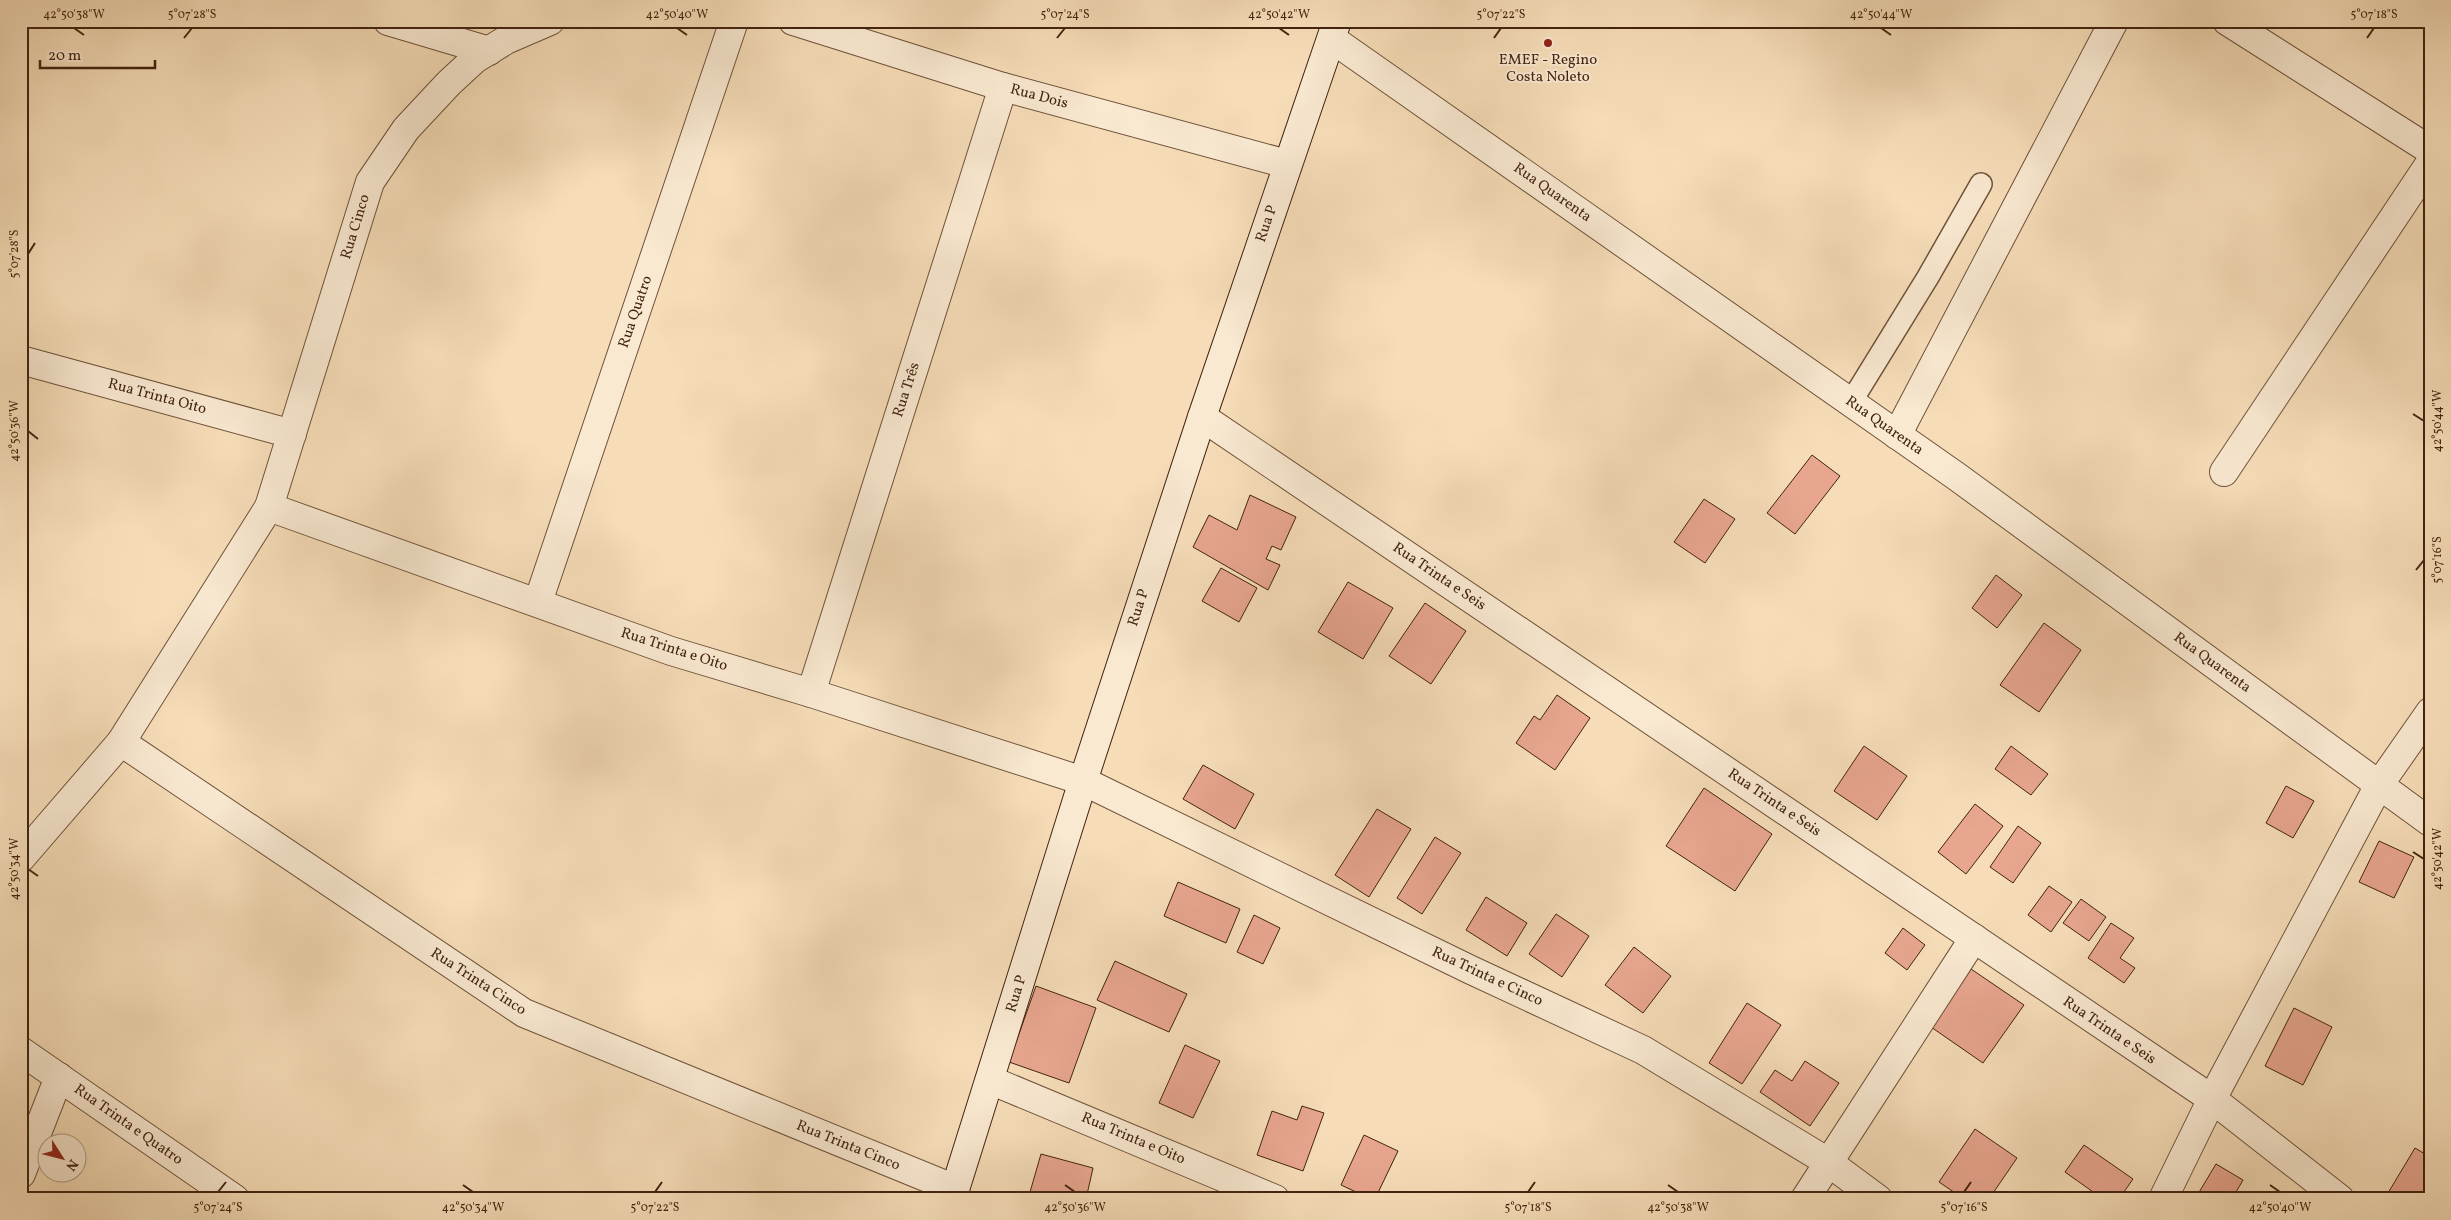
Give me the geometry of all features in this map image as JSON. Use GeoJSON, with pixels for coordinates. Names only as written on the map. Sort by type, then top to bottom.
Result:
{"type":"FeatureCollection","features":[{"type":"Feature","properties":{"kind":"street"},"geometry":{"type":"LineString","coordinates":[[388,21],[489,50]]}},
{"type":"Feature","properties":{"kind":"street","name":"Rua Cinco"},"geometry":{"type":"LineString","coordinates":[[21,858],[121,742],[269,507],[370,182],[406,129],[449,83],[475,59],[506,40],[550,21]]}},
{"type":"Feature","properties":{"kind":"street","name":"Rua Quatro"},"geometry":{"type":"LineString","coordinates":[[538,602],[734,21]]}},
{"type":"Feature","properties":{"kind":"street","name":"Rua Dois"},"geometry":{"type":"LineString","coordinates":[[793,21],[1003,87],[1287,164]]}},
{"type":"Feature","properties":{"kind":"street"},"geometry":{"type":"LineString","coordinates":[[1897,434],[2114,21]]}},
{"type":"Feature","properties":{"kind":"street"},"geometry":{"type":"LineString","coordinates":[[2227,21],[2430,150]]}},
{"type":"Feature","properties":{"kind":"street","name":"Rua Quarenta"},"geometry":{"type":"LineString","coordinates":[[1334,30],[1897,434],[2430,822]]}},
{"type":"Feature","properties":{"kind":"street","name":"Rua P"},"geometry":{"type":"LineString","coordinates":[[953,1194],[1083,780],[1202,417],[1334,30]]}},
{"type":"Feature","properties":{"kind":"street","name":"Rua Três"},"geometry":{"type":"LineString","coordinates":[[811,693],[1003,87]]}},
{"type":"Feature","properties":{"kind":"street"},"geometry":{"type":"LineString","coordinates":[[2224,472],[2430,163]]}},
{"type":"Feature","properties":{"kind":"street","name":"Rua Trinta Oito"},"geometry":{"type":"LineString","coordinates":[[21,360],[292,434]]}},
{"type":"Feature","properties":{"kind":"street","name":"Rua Trinta e Seis"},"geometry":{"type":"LineString","coordinates":[[1202,417],[1974,938],[2110,1032],[2212,1099],[2340,1199]]}},
{"type":"Feature","properties":{"kind":"street","name":"Rua Trinta e Oito"},"geometry":{"type":"LineString","coordinates":[[269,507],[672,651],[811,693],[1083,780]]}},
{"type":"Feature","properties":{"kind":"street"},"geometry":{"type":"LineString","coordinates":[[2163,1199],[2212,1099],[2379,785],[2430,712]]}},
{"type":"Feature","properties":{"kind":"street","name":"Rua Trinta Cinco"},"geometry":{"type":"LineString","coordinates":[[121,742],[524,1013],[953,1194]]}},
{"type":"Feature","properties":{"kind":"street","name":"Rua Trinta e Cinco"},"geometry":{"type":"LineString","coordinates":[[1083,780],[1462,965],[1642,1050],[1828,1162],[1878,1199]]}},
{"type":"Feature","properties":{"kind":"street"},"geometry":{"type":"LineString","coordinates":[[1805,1199],[1974,938]]}},
{"type":"Feature","properties":{"kind":"street","name":"Rua Trinta e Quatro"},"geometry":{"type":"LineString","coordinates":[[21,1051],[235,1199]]}},
{"type":"Feature","properties":{"kind":"street"},"geometry":{"type":"LineString","coordinates":[[21,1174],[59,1077]]}},
{"type":"Feature","properties":{"kind":"street","name":"Rua Trinta e Oito"},"geometry":{"type":"LineString","coordinates":[[990,1080],[1275,1199]]}},
{"type":"Feature","properties":{"kind":"lane"},"geometry":{"type":"LineString","coordinates":[[1851,402],[1928,277],[1981,184]]}},
{"type":"Feature","properties":{"kind":"building"},"geometry":{"type":"Polygon","coordinates":[[[1812,455],[1840,476],[1795,534],[1767,513],[1812,455]]]}},
{"type":"Feature","properties":{"kind":"building"},"geometry":{"type":"Polygon","coordinates":[[[1250,495],[1296,517],[1281,550],[1272,546],[1266,559],[1280,565],[1268,590],[1193,547],[1209,515],[1237,530],[1250,495]]]}},
{"type":"Feature","properties":{"kind":"building"},"geometry":{"type":"Polygon","coordinates":[[[1704,499],[1735,519],[1705,563],[1674,542],[1704,499]]]}},
{"type":"Feature","properties":{"kind":"building"},"geometry":{"type":"Polygon","coordinates":[[[1221,568],[1257,588],[1239,622],[1202,601],[1221,568]]]}},
{"type":"Feature","properties":{"kind":"building"},"geometry":{"type":"Polygon","coordinates":[[[1996,575],[2022,595],[1997,628],[1972,608],[1996,575]]]}},
{"type":"Feature","properties":{"kind":"building"},"geometry":{"type":"Polygon","coordinates":[[[1348,582],[1393,608],[1363,659],[1318,632],[1348,582]]]}},
{"type":"Feature","properties":{"kind":"building"},"geometry":{"type":"Polygon","coordinates":[[[1425,603],[1466,631],[1431,684],[1389,656],[1425,603]]]}},
{"type":"Feature","properties":{"kind":"building"},"geometry":{"type":"Polygon","coordinates":[[[2044,623],[2081,650],[2039,712],[2000,685],[2044,623]]]}},
{"type":"Feature","properties":{"kind":"building"},"geometry":{"type":"Polygon","coordinates":[[[1557,695],[1590,718],[1555,770],[1516,743],[1534,716],[1540,720],[1557,695]]]}},
{"type":"Feature","properties":{"kind":"building"},"geometry":{"type":"Polygon","coordinates":[[[1864,746],[1907,776],[1877,820],[1834,791],[1864,746]]]}},
{"type":"Feature","properties":{"kind":"building"},"geometry":{"type":"Polygon","coordinates":[[[2011,746],[2048,774],[2031,795],[1995,769],[2011,746]]]}},
{"type":"Feature","properties":{"kind":"building"},"geometry":{"type":"Polygon","coordinates":[[[1203,765],[1254,794],[1235,829],[1183,799],[1203,765]]]}},
{"type":"Feature","properties":{"kind":"building"},"geometry":{"type":"Polygon","coordinates":[[[2286,786],[2314,801],[2293,838],[2266,823],[2286,786]]]}},
{"type":"Feature","properties":{"kind":"building"},"geometry":{"type":"Polygon","coordinates":[[[1704,788],[1772,834],[1735,891],[1666,846],[1704,788]]]}},
{"type":"Feature","properties":{"kind":"building"},"geometry":{"type":"Polygon","coordinates":[[[1975,804],[2003,826],[1966,874],[1938,852],[1975,804]]]}},
{"type":"Feature","properties":{"kind":"building"},"geometry":{"type":"Polygon","coordinates":[[[1377,809],[1411,829],[1369,897],[1335,875],[1377,809]]]}},
{"type":"Feature","properties":{"kind":"building"},"geometry":{"type":"Polygon","coordinates":[[[2018,826],[2041,843],[2013,883],[1990,867],[2018,826]]]}},
{"type":"Feature","properties":{"kind":"building"},"geometry":{"type":"Polygon","coordinates":[[[1435,837],[1461,853],[1422,914],[1397,898],[1435,837]]]}},
{"type":"Feature","properties":{"kind":"building"},"geometry":{"type":"Polygon","coordinates":[[[2379,841],[2414,857],[2394,898],[2359,882],[2379,841]]]}},
{"type":"Feature","properties":{"kind":"building"},"geometry":{"type":"Polygon","coordinates":[[[1178,882],[1240,909],[1226,943],[1164,916],[1178,882]]]}},
{"type":"Feature","properties":{"kind":"building"},"geometry":{"type":"Polygon","coordinates":[[[2049,886],[2072,902],[2051,932],[2028,915],[2049,886]]]}},
{"type":"Feature","properties":{"kind":"building"},"geometry":{"type":"Polygon","coordinates":[[[1486,897],[1527,923],[1507,956],[1466,930],[1486,897]]]}},
{"type":"Feature","properties":{"kind":"building"},"geometry":{"type":"Polygon","coordinates":[[[2081,899],[2106,917],[2089,941],[2063,923],[2081,899]]]}},
{"type":"Feature","properties":{"kind":"building"},"geometry":{"type":"Polygon","coordinates":[[[1556,914],[1589,936],[1562,977],[1529,954],[1556,914]]]}},
{"type":"Feature","properties":{"kind":"building"},"geometry":{"type":"Polygon","coordinates":[[[1254,915],[1280,928],[1263,964],[1237,952],[1254,915]]]}},
{"type":"Feature","properties":{"kind":"building"},"geometry":{"type":"Polygon","coordinates":[[[2111,923],[2134,938],[2120,958],[2135,968],[2124,983],[2088,958],[2111,923]]]}},
{"type":"Feature","properties":{"kind":"building"},"geometry":{"type":"Polygon","coordinates":[[[1903,928],[1925,945],[1907,970],[1885,953],[1903,928]]]}},
{"type":"Feature","properties":{"kind":"building"},"geometry":{"type":"Polygon","coordinates":[[[1634,947],[1671,976],[1643,1013],[1605,985],[1634,947]]]}},
{"type":"Feature","properties":{"kind":"building"},"geometry":{"type":"Polygon","coordinates":[[[1115,961],[1187,994],[1169,1032],[1097,1000],[1115,961]]]}},
{"type":"Feature","properties":{"kind":"building"},"geometry":{"type":"Polygon","coordinates":[[[1971,969],[2024,1005],[1983,1063],[1931,1027],[1971,969]]]}},
{"type":"Feature","properties":{"kind":"building"},"geometry":{"type":"Polygon","coordinates":[[[1036,986],[1096,1008],[1069,1083],[1009,1062],[1036,986]]]}},
{"type":"Feature","properties":{"kind":"building"},"geometry":{"type":"Polygon","coordinates":[[[1747,1003],[1781,1025],[1742,1084],[1709,1063],[1747,1003]]]}},
{"type":"Feature","properties":{"kind":"building"},"geometry":{"type":"Polygon","coordinates":[[[2294,1008],[2332,1027],[2303,1085],[2265,1066],[2294,1008]]]}},
{"type":"Feature","properties":{"kind":"building"},"geometry":{"type":"Polygon","coordinates":[[[1185,1045],[1220,1061],[1193,1118],[1159,1103],[1185,1045]]]}},
{"type":"Feature","properties":{"kind":"building"},"geometry":{"type":"Polygon","coordinates":[[[1805,1061],[1839,1083],[1810,1126],[1760,1092],[1775,1070],[1792,1081],[1805,1061]]]}},
{"type":"Feature","properties":{"kind":"building"},"geometry":{"type":"Polygon","coordinates":[[[1302,1106],[1324,1113],[1303,1171],[1257,1155],[1272,1111],[1297,1120],[1302,1106]]]}},
{"type":"Feature","properties":{"kind":"building"},"geometry":{"type":"Polygon","coordinates":[[[1975,1129],[2017,1158],[1989,1199],[1964,1199],[1939,1182],[1975,1129]]]}},
{"type":"Feature","properties":{"kind":"building"},"geometry":{"type":"Polygon","coordinates":[[[1364,1135],[1398,1151],[1375,1199],[1371,1199],[1341,1185],[1364,1135]]]}},
{"type":"Feature","properties":{"kind":"building"},"geometry":{"type":"Polygon","coordinates":[[[2084,1145],[2133,1179],[2119,1199],[2103,1199],[2065,1172],[2084,1145]]]}},
{"type":"Feature","properties":{"kind":"building"},"geometry":{"type":"Polygon","coordinates":[[[2415,1148],[2430,1157],[2430,1190],[2424,1199],[2397,1199],[2388,1193],[2415,1148]]]}},
{"type":"Feature","properties":{"kind":"building"},"geometry":{"type":"Polygon","coordinates":[[[1041,1154],[1093,1168],[1086,1199],[1028,1199],[1041,1154]]]}},
{"type":"Feature","properties":{"kind":"building"},"geometry":{"type":"Polygon","coordinates":[[[2216,1164],[2243,1180],[2232,1199],[2195,1199],[2216,1164]]]}},
{"type":"Feature","properties":{"kind":"place","name":"EMEF - Regino Costa Noleto"},"geometry":{"type":"Point","coordinates":[1548,43]}}]}
